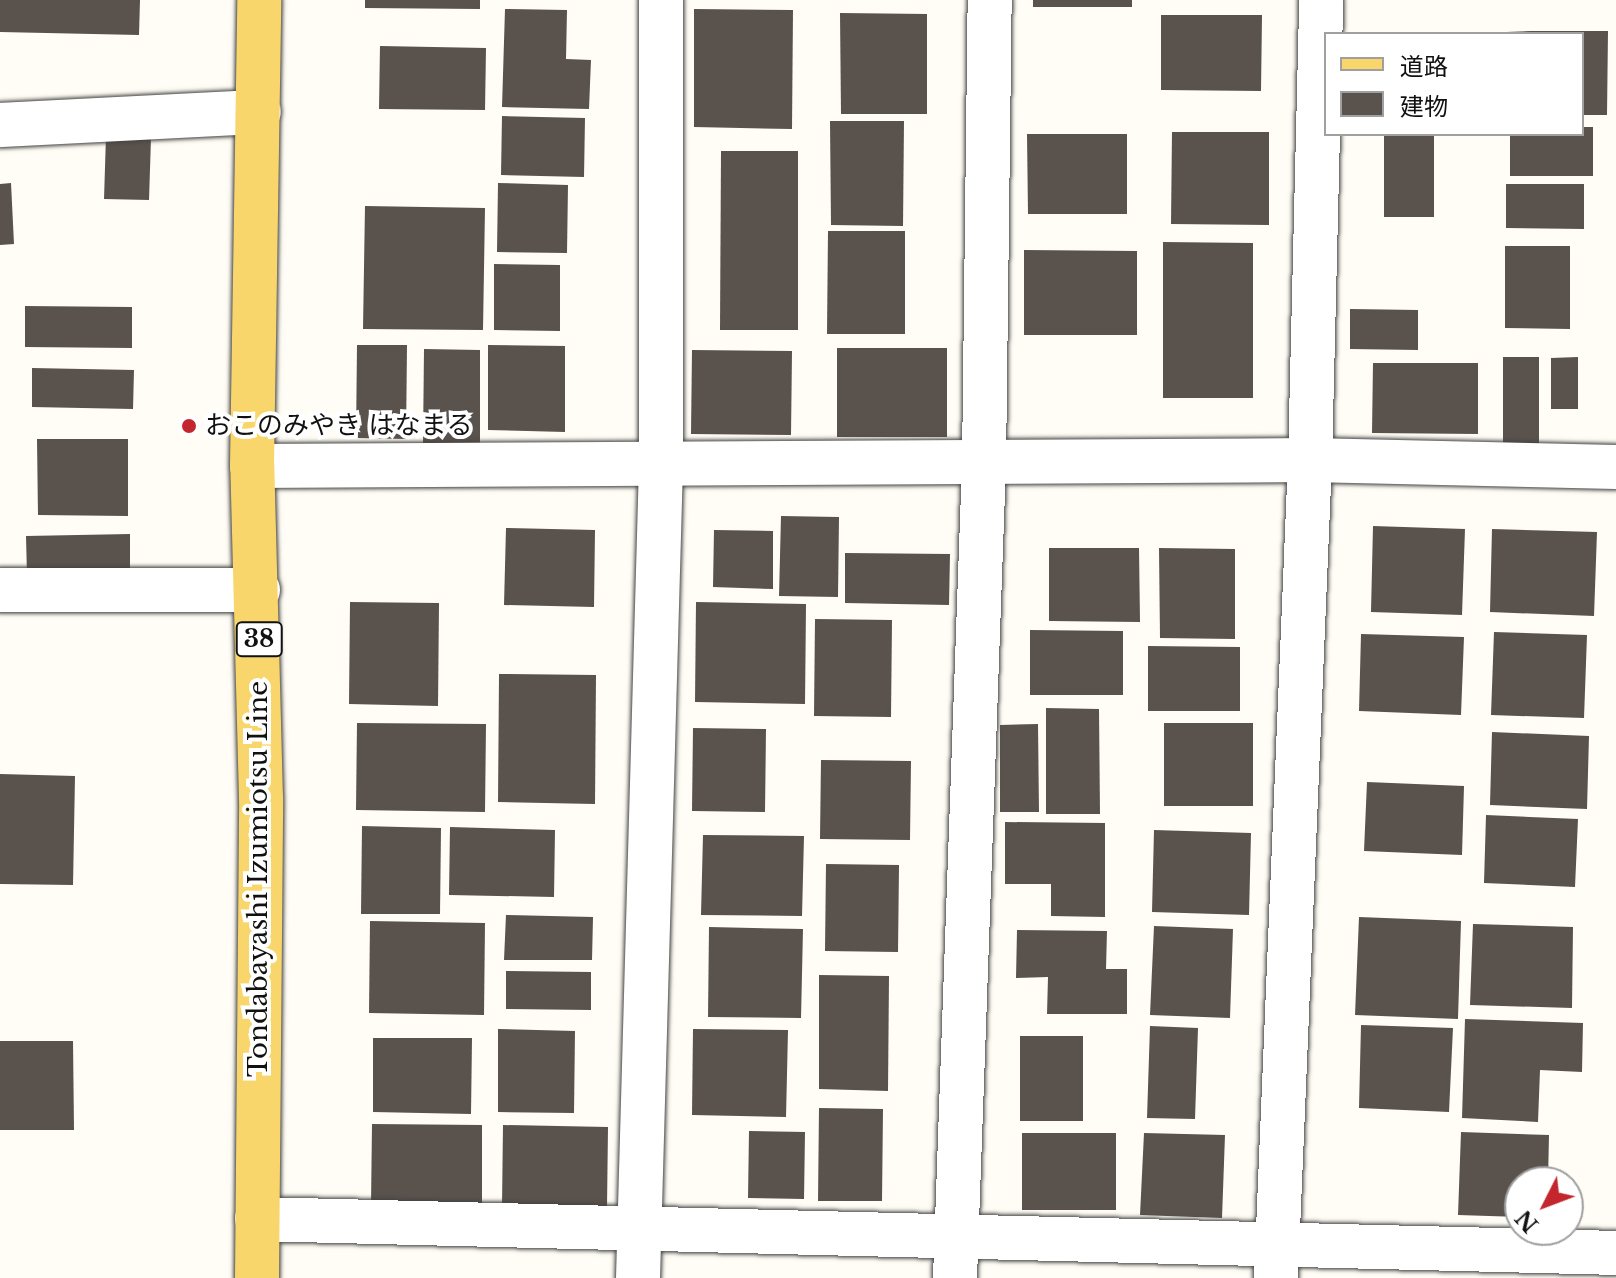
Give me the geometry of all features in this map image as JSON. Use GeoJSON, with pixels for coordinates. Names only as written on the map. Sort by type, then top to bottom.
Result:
{"type":"FeatureCollection","features":[{"type":"Feature","properties":{"kind":"main road","name":"Tondabayashi Izumiotsu Line"},"geometry":{"type":"LineString","coordinates":[[257,1278],[258,590],[252,466],[259,0]]}},
{"type":"Feature","properties":{"kind":"street"},"geometry":{"type":"LineString","coordinates":[[638,1278],[661,463],[661,0]]}},
{"type":"Feature","properties":{"kind":"street"},"geometry":{"type":"LineString","coordinates":[[955,1278],[984,465],[990,0]]}},
{"type":"Feature","properties":{"kind":"street"},"geometry":{"type":"LineString","coordinates":[[1277,1260],[1310,460],[1321,0]]}},
{"type":"Feature","properties":{"kind":"street"},"geometry":{"type":"LineString","coordinates":[[0,125],[259,112]]}},
{"type":"Feature","properties":{"kind":"street"},"geometry":{"type":"LineString","coordinates":[[252,466],[661,463],[984,465],[1310,460],[1616,467]]}},
{"type":"Feature","properties":{"kind":"street"},"geometry":{"type":"LineString","coordinates":[[0,590],[258,590]]}},
{"type":"Feature","properties":{"kind":"street"},"geometry":{"type":"LineString","coordinates":[[257,1219],[956,1234],[1277,1260],[1616,1253]]}},
{"type":"Feature","properties":{"kind":"street"},"geometry":{"type":"LineString","coordinates":[[1615,1278],[1616,1261]]}},
{"type":"Feature","properties":{"kind":"building"},"geometry":{"type":"Polygon","coordinates":[[[0,0],[140,0],[139,35],[0,32],[0,0]]]}},
{"type":"Feature","properties":{"kind":"building"},"geometry":{"type":"Polygon","coordinates":[[[365,0],[480,0],[480,9],[365,8],[365,0]]]}},
{"type":"Feature","properties":{"kind":"building"},"geometry":{"type":"Polygon","coordinates":[[[1033,0],[1132,0],[1132,7],[1033,7],[1033,0]]]}},
{"type":"Feature","properties":{"kind":"building"},"geometry":{"type":"Polygon","coordinates":[[[505,9],[567,10],[566,59],[591,60],[589,109],[502,107],[505,9]]]}},
{"type":"Feature","properties":{"kind":"building"},"geometry":{"type":"Polygon","coordinates":[[[694,9],[793,10],[792,129],[694,127],[694,9]]]}},
{"type":"Feature","properties":{"kind":"building"},"geometry":{"type":"Polygon","coordinates":[[[840,13],[927,14],[927,114],[841,114],[840,13]]]}},
{"type":"Feature","properties":{"kind":"building"},"geometry":{"type":"Polygon","coordinates":[[[1161,15],[1262,15],[1261,91],[1161,90],[1161,15]]]}},
{"type":"Feature","properties":{"kind":"building"},"geometry":{"type":"Polygon","coordinates":[[[1506,31],[1608,31],[1607,115],[1584,115],[1584,32],[1506,31]]]}},
{"type":"Feature","properties":{"kind":"building"},"geometry":{"type":"Polygon","coordinates":[[[380,46],[486,48],[485,110],[379,109],[380,46]]]}},
{"type":"Feature","properties":{"kind":"building"},"geometry":{"type":"Polygon","coordinates":[[[502,116],[585,118],[584,177],[501,175],[502,116]]]}},
{"type":"Feature","properties":{"kind":"building"},"geometry":{"type":"Polygon","coordinates":[[[830,121],[904,121],[903,226],[831,225],[830,121]]]}},
{"type":"Feature","properties":{"kind":"building"},"geometry":{"type":"Polygon","coordinates":[[[1584,127],[1593,127],[1593,176],[1510,176],[1510,136],[1584,136],[1584,127]]]}},
{"type":"Feature","properties":{"kind":"building"},"geometry":{"type":"Polygon","coordinates":[[[1172,132],[1269,132],[1269,225],[1171,224],[1172,132]]]}},
{"type":"Feature","properties":{"kind":"building"},"geometry":{"type":"Polygon","coordinates":[[[1027,134],[1127,134],[1127,214],[1028,214],[1027,134]]]}},
{"type":"Feature","properties":{"kind":"building"},"geometry":{"type":"Polygon","coordinates":[[[106,136],[151,138],[149,200],[104,199],[106,136]]]}},
{"type":"Feature","properties":{"kind":"building"},"geometry":{"type":"Polygon","coordinates":[[[1384,136],[1434,136],[1434,217],[1384,217],[1384,136]]]}},
{"type":"Feature","properties":{"kind":"building"},"geometry":{"type":"Polygon","coordinates":[[[721,151],[798,151],[798,330],[720,330],[721,151]]]}},
{"type":"Feature","properties":{"kind":"building"},"geometry":{"type":"Polygon","coordinates":[[[11,183],[14,244],[0,245],[0,184],[11,183]]]}},
{"type":"Feature","properties":{"kind":"building"},"geometry":{"type":"Polygon","coordinates":[[[498,183],[568,185],[567,253],[497,252],[498,183]]]}},
{"type":"Feature","properties":{"kind":"building"},"geometry":{"type":"Polygon","coordinates":[[[1506,184],[1584,184],[1584,229],[1506,228],[1506,184]]]}},
{"type":"Feature","properties":{"kind":"building"},"geometry":{"type":"Polygon","coordinates":[[[365,206],[485,208],[483,330],[363,329],[365,206]]]}},
{"type":"Feature","properties":{"kind":"building"},"geometry":{"type":"Polygon","coordinates":[[[828,231],[905,231],[905,334],[827,334],[828,231]]]}},
{"type":"Feature","properties":{"kind":"building"},"geometry":{"type":"Polygon","coordinates":[[[1163,242],[1253,243],[1253,398],[1163,398],[1163,242]]]}},
{"type":"Feature","properties":{"kind":"building"},"geometry":{"type":"Polygon","coordinates":[[[1505,246],[1570,246],[1570,329],[1505,328],[1505,246]]]}},
{"type":"Feature","properties":{"kind":"building"},"geometry":{"type":"Polygon","coordinates":[[[1024,250],[1137,251],[1137,335],[1024,335],[1024,250]]]}},
{"type":"Feature","properties":{"kind":"building"},"geometry":{"type":"Polygon","coordinates":[[[494,264],[560,265],[560,331],[494,330],[494,264]]]}},
{"type":"Feature","properties":{"kind":"building"},"geometry":{"type":"Polygon","coordinates":[[[25,306],[132,307],[132,348],[25,347],[25,306]]]}},
{"type":"Feature","properties":{"kind":"building"},"geometry":{"type":"Polygon","coordinates":[[[1350,309],[1418,310],[1418,350],[1350,349],[1350,309]]]}},
{"type":"Feature","properties":{"kind":"building"},"geometry":{"type":"Polygon","coordinates":[[[357,345],[407,345],[406,439],[356,438],[357,345]]]}},
{"type":"Feature","properties":{"kind":"building"},"geometry":{"type":"Polygon","coordinates":[[[488,345],[565,346],[565,432],[488,430],[488,345]]]}},
{"type":"Feature","properties":{"kind":"building"},"geometry":{"type":"Polygon","coordinates":[[[837,348],[947,348],[947,437],[837,437],[837,348]]]}},
{"type":"Feature","properties":{"kind":"building"},"geometry":{"type":"Polygon","coordinates":[[[424,349],[480,350],[480,443],[423,443],[424,349]]]}},
{"type":"Feature","properties":{"kind":"building"},"geometry":{"type":"Polygon","coordinates":[[[692,350],[792,351],[791,435],[691,434],[692,350]]]}},
{"type":"Feature","properties":{"kind":"building"},"geometry":{"type":"Polygon","coordinates":[[[1503,357],[1539,357],[1539,444],[1503,444],[1503,357]]]}},
{"type":"Feature","properties":{"kind":"building"},"geometry":{"type":"Polygon","coordinates":[[[1578,357],[1578,409],[1551,409],[1551,358],[1578,357]]]}},
{"type":"Feature","properties":{"kind":"building"},"geometry":{"type":"Polygon","coordinates":[[[1373,363],[1478,363],[1478,434],[1372,433],[1373,363]]]}},
{"type":"Feature","properties":{"kind":"building"},"geometry":{"type":"Polygon","coordinates":[[[32,368],[134,370],[133,409],[32,407],[32,368]]]}},
{"type":"Feature","properties":{"kind":"building"},"geometry":{"type":"Polygon","coordinates":[[[37,439],[128,439],[128,516],[38,515],[37,439]]]}},
{"type":"Feature","properties":{"kind":"building"},"geometry":{"type":"Polygon","coordinates":[[[781,516],[839,517],[838,597],[779,596],[781,516]]]}},
{"type":"Feature","properties":{"kind":"building"},"geometry":{"type":"Polygon","coordinates":[[[1373,526],[1465,529],[1462,615],[1371,612],[1373,526]]]}},
{"type":"Feature","properties":{"kind":"building"},"geometry":{"type":"Polygon","coordinates":[[[506,528],[595,530],[594,607],[504,605],[506,528]]]}},
{"type":"Feature","properties":{"kind":"building"},"geometry":{"type":"Polygon","coordinates":[[[1492,529],[1597,532],[1594,616],[1490,612],[1492,529]]]}},
{"type":"Feature","properties":{"kind":"building"},"geometry":{"type":"Polygon","coordinates":[[[714,530],[773,531],[773,589],[713,587],[714,530]]]}},
{"type":"Feature","properties":{"kind":"building"},"geometry":{"type":"Polygon","coordinates":[[[130,534],[130,575],[27,576],[26,536],[130,534]]]}},
{"type":"Feature","properties":{"kind":"building"},"geometry":{"type":"Polygon","coordinates":[[[1049,548],[1139,548],[1140,622],[1049,621],[1049,548]]]}},
{"type":"Feature","properties":{"kind":"building"},"geometry":{"type":"Polygon","coordinates":[[[1159,548],[1235,549],[1235,639],[1160,638],[1159,548]]]}},
{"type":"Feature","properties":{"kind":"building"},"geometry":{"type":"Polygon","coordinates":[[[845,553],[950,554],[949,605],[845,603],[845,553]]]}},
{"type":"Feature","properties":{"kind":"building"},"geometry":{"type":"Polygon","coordinates":[[[350,602],[439,603],[438,706],[349,704],[350,602]]]}},
{"type":"Feature","properties":{"kind":"building"},"geometry":{"type":"Polygon","coordinates":[[[696,602],[806,604],[805,704],[695,702],[696,602]]]}},
{"type":"Feature","properties":{"kind":"building"},"geometry":{"type":"Polygon","coordinates":[[[815,619],[892,620],[891,717],[814,716],[815,619]]]}},
{"type":"Feature","properties":{"kind":"building"},"geometry":{"type":"Polygon","coordinates":[[[1030,630],[1123,631],[1123,695],[1030,695],[1030,630]]]}},
{"type":"Feature","properties":{"kind":"building"},"geometry":{"type":"Polygon","coordinates":[[[1494,632],[1587,635],[1584,718],[1491,715],[1494,632]]]}},
{"type":"Feature","properties":{"kind":"building"},"geometry":{"type":"Polygon","coordinates":[[[1361,634],[1464,637],[1461,715],[1359,711],[1361,634]]]}},
{"type":"Feature","properties":{"kind":"building"},"geometry":{"type":"Polygon","coordinates":[[[1148,646],[1240,647],[1240,711],[1148,711],[1148,646]]]}},
{"type":"Feature","properties":{"kind":"building"},"geometry":{"type":"Polygon","coordinates":[[[499,674],[596,675],[595,804],[498,802],[499,674]]]}},
{"type":"Feature","properties":{"kind":"building"},"geometry":{"type":"Polygon","coordinates":[[[1046,708],[1099,709],[1100,814],[1046,814],[1046,708]]]}},
{"type":"Feature","properties":{"kind":"building"},"geometry":{"type":"Polygon","coordinates":[[[357,723],[486,724],[485,812],[356,810],[357,723]]]}},
{"type":"Feature","properties":{"kind":"building"},"geometry":{"type":"Polygon","coordinates":[[[1164,723],[1253,723],[1253,806],[1164,806],[1164,723]]]}},
{"type":"Feature","properties":{"kind":"building"},"geometry":{"type":"Polygon","coordinates":[[[1038,724],[1039,812],[1000,812],[1000,725],[1038,724]]]}},
{"type":"Feature","properties":{"kind":"building"},"geometry":{"type":"Polygon","coordinates":[[[693,728],[766,729],[765,812],[692,811],[693,728]]]}},
{"type":"Feature","properties":{"kind":"building"},"geometry":{"type":"Polygon","coordinates":[[[1492,732],[1589,736],[1587,809],[1490,805],[1492,732]]]}},
{"type":"Feature","properties":{"kind":"building"},"geometry":{"type":"Polygon","coordinates":[[[821,760],[911,761],[910,840],[820,839],[821,760]]]}},
{"type":"Feature","properties":{"kind":"building"},"geometry":{"type":"Polygon","coordinates":[[[0,774],[75,776],[73,885],[0,884],[0,774]]]}},
{"type":"Feature","properties":{"kind":"building"},"geometry":{"type":"Polygon","coordinates":[[[1367,782],[1464,786],[1462,855],[1364,851],[1367,782]]]}},
{"type":"Feature","properties":{"kind":"building"},"geometry":{"type":"Polygon","coordinates":[[[1486,815],[1578,819],[1575,887],[1484,883],[1486,815]]]}},
{"type":"Feature","properties":{"kind":"building"},"geometry":{"type":"Polygon","coordinates":[[[1005,822],[1105,823],[1105,917],[1051,916],[1051,884],[1005,884],[1005,822]]]}},
{"type":"Feature","properties":{"kind":"building"},"geometry":{"type":"Polygon","coordinates":[[[362,826],[441,828],[440,914],[361,914],[362,826]]]}},
{"type":"Feature","properties":{"kind":"building"},"geometry":{"type":"Polygon","coordinates":[[[450,827],[555,830],[554,897],[449,895],[450,827]]]}},
{"type":"Feature","properties":{"kind":"building"},"geometry":{"type":"Polygon","coordinates":[[[1154,830],[1251,833],[1249,915],[1152,912],[1154,830]]]}},
{"type":"Feature","properties":{"kind":"building"},"geometry":{"type":"Polygon","coordinates":[[[703,835],[804,836],[802,916],[701,915],[703,835]]]}},
{"type":"Feature","properties":{"kind":"building"},"geometry":{"type":"Polygon","coordinates":[[[826,864],[899,865],[898,952],[825,951],[826,864]]]}},
{"type":"Feature","properties":{"kind":"building"},"geometry":{"type":"Polygon","coordinates":[[[506,915],[593,917],[592,960],[504,960],[506,915]]]}},
{"type":"Feature","properties":{"kind":"building"},"geometry":{"type":"Polygon","coordinates":[[[1359,917],[1461,921],[1458,1019],[1355,1015],[1359,917]]]}},
{"type":"Feature","properties":{"kind":"building"},"geometry":{"type":"Polygon","coordinates":[[[370,921],[485,923],[484,1015],[369,1013],[370,921]]]}},
{"type":"Feature","properties":{"kind":"building"},"geometry":{"type":"Polygon","coordinates":[[[1473,924],[1573,927],[1572,1008],[1470,1005],[1473,924]]]}},
{"type":"Feature","properties":{"kind":"building"},"geometry":{"type":"Polygon","coordinates":[[[1154,926],[1233,929],[1230,1018],[1150,1015],[1154,926]]]}},
{"type":"Feature","properties":{"kind":"building"},"geometry":{"type":"Polygon","coordinates":[[[709,927],[803,929],[801,1018],[708,1017],[709,927]]]}},
{"type":"Feature","properties":{"kind":"building"},"geometry":{"type":"Polygon","coordinates":[[[1017,930],[1107,931],[1106,969],[1127,969],[1127,1014],[1047,1014],[1048,977],[1016,978],[1017,930]]]}},
{"type":"Feature","properties":{"kind":"building"},"geometry":{"type":"Polygon","coordinates":[[[506,971],[591,972],[591,1010],[506,1009],[506,971]]]}},
{"type":"Feature","properties":{"kind":"building"},"geometry":{"type":"Polygon","coordinates":[[[819,975],[889,976],[888,1091],[819,1089],[819,975]]]}},
{"type":"Feature","properties":{"kind":"building"},"geometry":{"type":"Polygon","coordinates":[[[1465,1019],[1583,1023],[1582,1072],[1540,1070],[1538,1122],[1462,1118],[1465,1019]]]}},
{"type":"Feature","properties":{"kind":"building"},"geometry":{"type":"Polygon","coordinates":[[[1361,1025],[1453,1028],[1449,1112],[1359,1108],[1361,1025]]]}},
{"type":"Feature","properties":{"kind":"building"},"geometry":{"type":"Polygon","coordinates":[[[1150,1026],[1198,1028],[1195,1119],[1147,1118],[1150,1026]]]}},
{"type":"Feature","properties":{"kind":"building"},"geometry":{"type":"Polygon","coordinates":[[[498,1029],[575,1031],[574,1113],[498,1112],[498,1029]]]}},
{"type":"Feature","properties":{"kind":"building"},"geometry":{"type":"Polygon","coordinates":[[[693,1029],[788,1030],[786,1117],[692,1115],[693,1029]]]}},
{"type":"Feature","properties":{"kind":"building"},"geometry":{"type":"Polygon","coordinates":[[[1020,1036],[1083,1036],[1083,1121],[1020,1121],[1020,1036]]]}},
{"type":"Feature","properties":{"kind":"building"},"geometry":{"type":"Polygon","coordinates":[[[373,1038],[472,1038],[471,1114],[373,1112],[373,1038]]]}},
{"type":"Feature","properties":{"kind":"building"},"geometry":{"type":"Polygon","coordinates":[[[0,1041],[73,1041],[74,1130],[0,1130],[0,1041]]]}},
{"type":"Feature","properties":{"kind":"building"},"geometry":{"type":"Polygon","coordinates":[[[819,1108],[883,1109],[882,1201],[818,1201],[819,1108]]]}},
{"type":"Feature","properties":{"kind":"building"},"geometry":{"type":"Polygon","coordinates":[[[372,1124],[482,1125],[482,1207],[371,1205],[372,1124]]]}},
{"type":"Feature","properties":{"kind":"building"},"geometry":{"type":"Polygon","coordinates":[[[503,1125],[608,1127],[607,1207],[502,1206],[503,1125]]]}},
{"type":"Feature","properties":{"kind":"building"},"geometry":{"type":"Polygon","coordinates":[[[749,1131],[805,1132],[804,1199],[748,1198],[749,1131]]]}},
{"type":"Feature","properties":{"kind":"building"},"geometry":{"type":"Polygon","coordinates":[[[1461,1132],[1549,1135],[1548,1166],[1504,1166],[1504,1216],[1458,1215],[1461,1132]]]}},
{"type":"Feature","properties":{"kind":"building"},"geometry":{"type":"Polygon","coordinates":[[[1022,1133],[1116,1133],[1116,1210],[1022,1210],[1022,1133]]]}},
{"type":"Feature","properties":{"kind":"building"},"geometry":{"type":"Polygon","coordinates":[[[1144,1133],[1225,1135],[1222,1218],[1140,1215],[1144,1133]]]}},
{"type":"Feature","properties":{"kind":"place","name":"おこのみやき はなまる"},"geometry":{"type":"Point","coordinates":[189,426]}}]}
